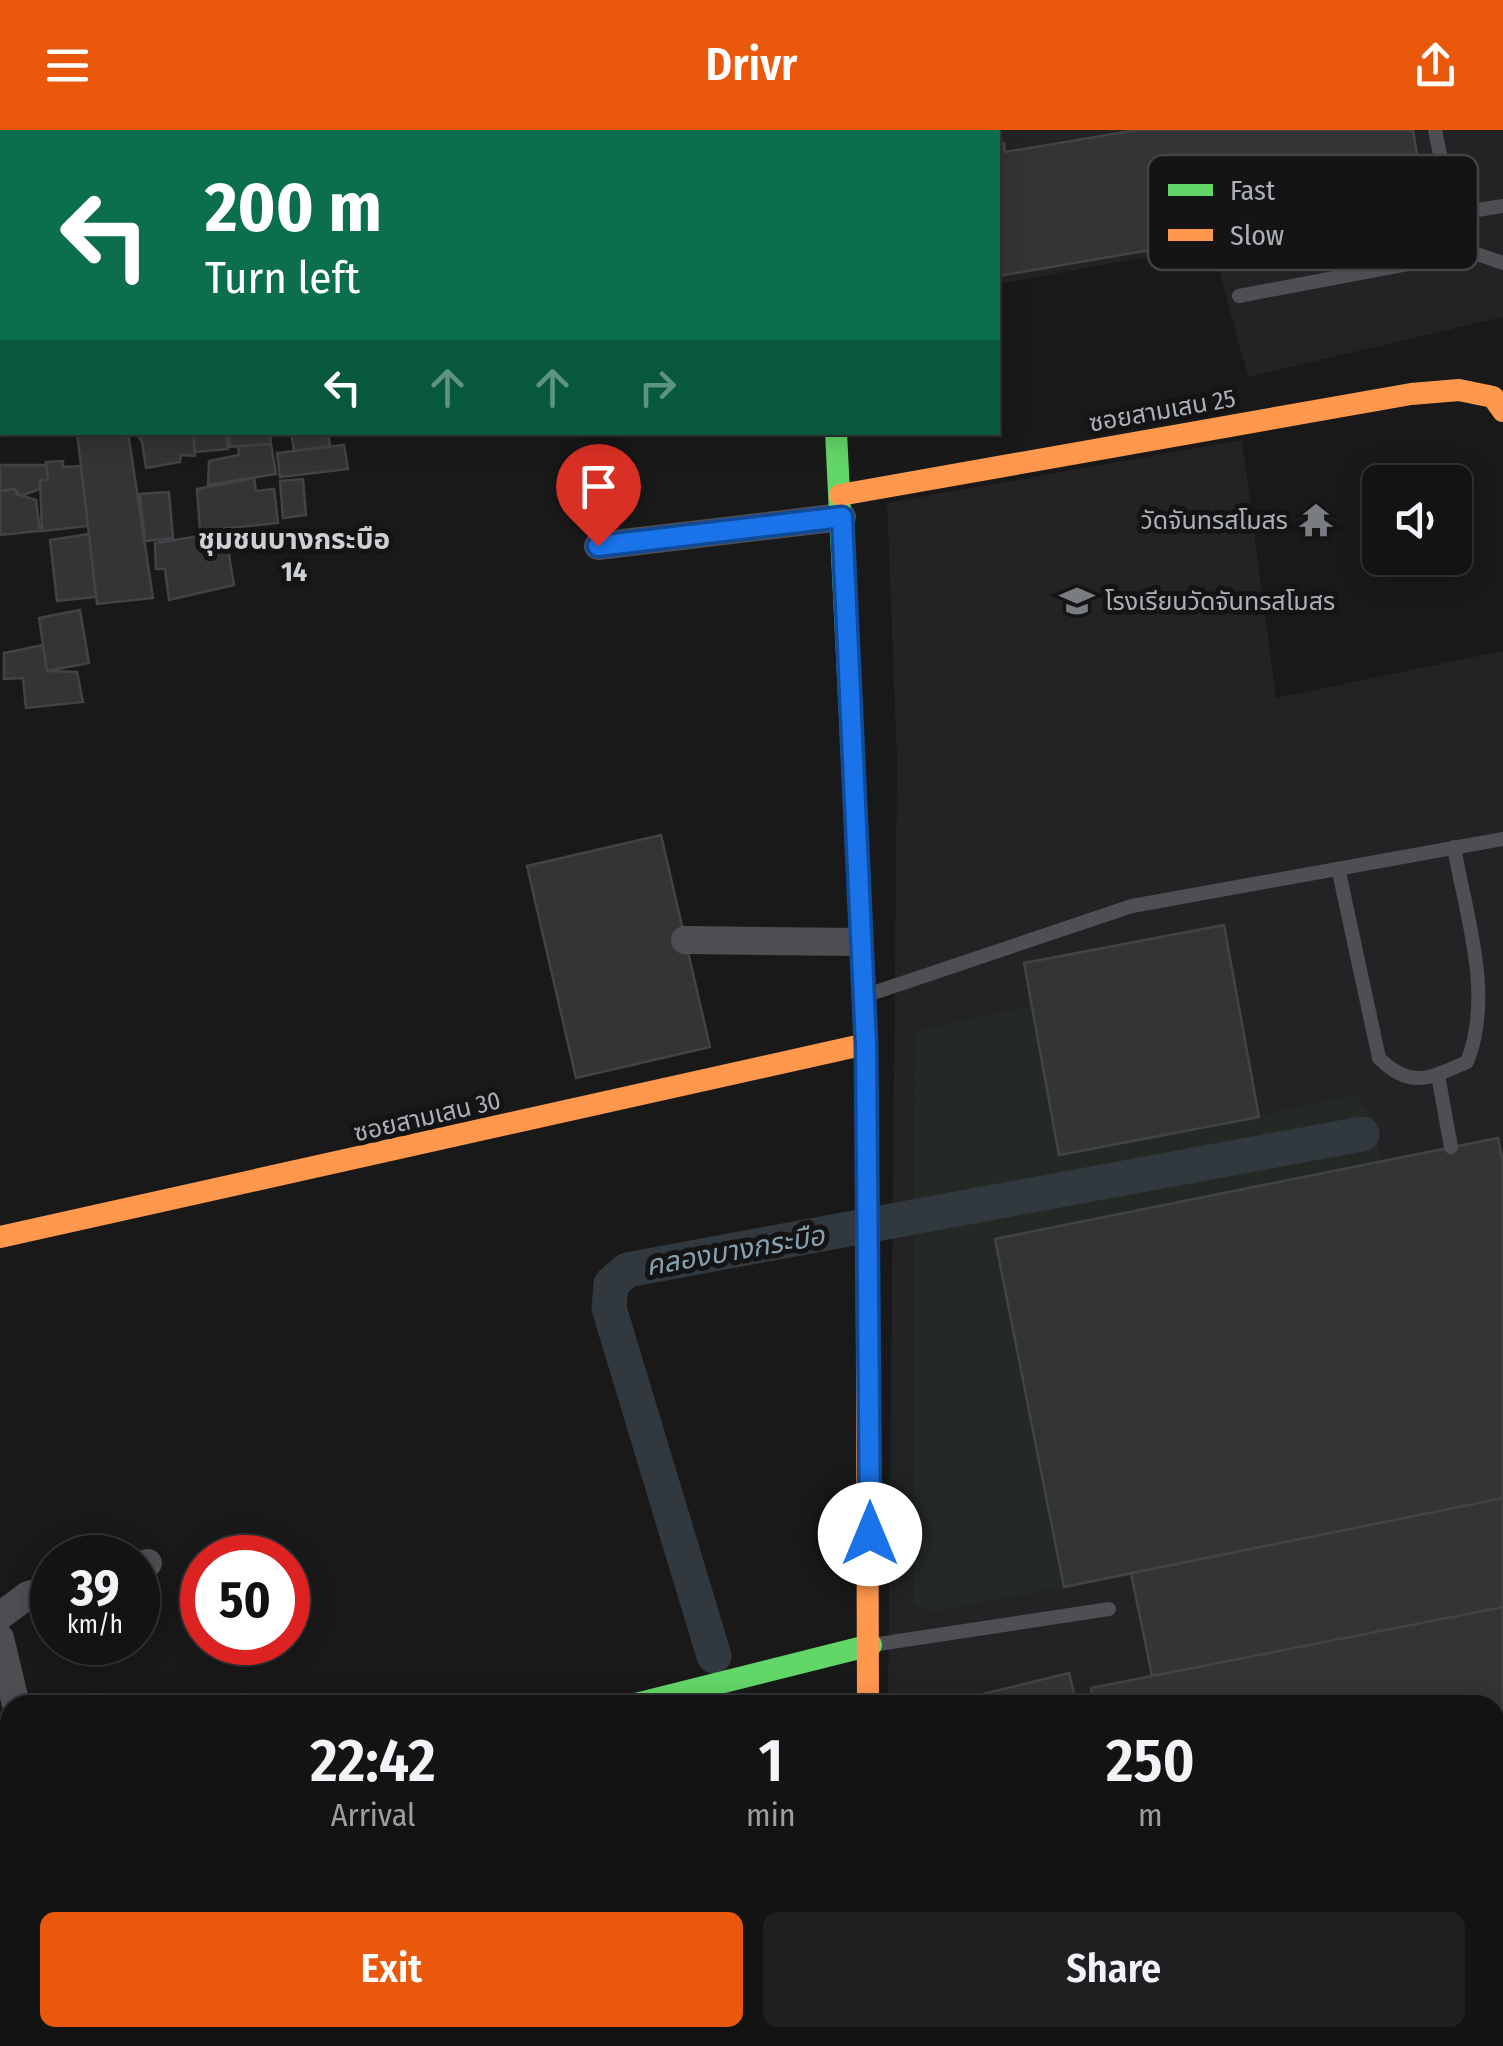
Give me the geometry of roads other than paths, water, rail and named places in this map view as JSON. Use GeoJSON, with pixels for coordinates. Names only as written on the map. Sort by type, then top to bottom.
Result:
{"type":"FeatureCollection","features":[{"type":"Feature","properties":{"kind":"street","name":"ซอยสามเสน 25"},"geometry":{"type":"LineString","coordinates":[[841,506],[1411,394],[1459,390],[1500,402]]}},
{"type":"Feature","properties":{"kind":"street"},"geometry":{"type":"LineString","coordinates":[[836,435],[866,1044],[868,1695]]}},
{"type":"Feature","properties":{"kind":"street"},"geometry":{"type":"LineString","coordinates":[[598,546],[841,506]]}},
{"type":"Feature","properties":{"kind":"street"},"geometry":{"type":"LineString","coordinates":[[685,940],[859,942]]}},
{"type":"Feature","properties":{"kind":"street","name":"ซอยสามเสน 30"},"geometry":{"type":"LineString","coordinates":[[0,1237],[866,1044]]}},
{"type":"Feature","properties":{"kind":"street"},"geometry":{"type":"LineString","coordinates":[[0,1616],[30,1594]]}},
{"type":"Feature","properties":{"kind":"street"},"geometry":{"type":"LineString","coordinates":[[0,1638],[14,1695]]}},
{"type":"Feature","properties":{"kind":"street"},"geometry":{"type":"LineString","coordinates":[[672,1695],[870,1645]]}},
{"type":"Feature","properties":{"kind":"lane"},"geometry":{"type":"LineString","coordinates":[[1435,130],[1440,155]]}},
{"type":"Feature","properties":{"kind":"lane"},"geometry":{"type":"LineString","coordinates":[[1478,210],[1503,206]]}},
{"type":"Feature","properties":{"kind":"lane"},"geometry":{"type":"LineString","coordinates":[[1478,255],[1503,263]]}},
{"type":"Feature","properties":{"kind":"lane"},"geometry":{"type":"LineString","coordinates":[[1239,296],[1376,270]]}},
{"type":"Feature","properties":{"kind":"lane"},"geometry":{"type":"LineString","coordinates":[[864,996],[1132,906],[1339,872],[1503,839]]}},
{"type":"Feature","properties":{"kind":"lane"},"geometry":{"type":"LineString","coordinates":[[1339,872],[1378,1058],[1396,1076],[1428,1079],[1467,1062],[1480,1029],[1477,973],[1454,847]]}},
{"type":"Feature","properties":{"kind":"lane"},"geometry":{"type":"LineString","coordinates":[[1438,1075],[1451,1147]]}},
{"type":"Feature","properties":{"kind":"lane"},"geometry":{"type":"LineString","coordinates":[[870,1645],[1109,1608]]}},
{"type":"Feature","properties":{"kind":"waterway","name":"คลองบางกระบือ"},"geometry":{"type":"LineString","coordinates":[[714,1656],[609,1308],[611,1284],[627,1270],[1362,1134]]}},
{"type":"Feature","properties":{"kind":"place","name":"วัดจันทรสโมสร"},"geometry":{"type":"Point","coordinates":[1316,520]}},
{"type":"Feature","properties":{"kind":"place","name":"โรงเรียนวัดจันทรสโมสร"},"geometry":{"type":"Point","coordinates":[1077,601]}},
{"type":"Feature","properties":{"kind":"district","name":"ชุมชนบางกระบือ 14"},"geometry":{"type":"Point","coordinates":[294,555]}}]}
